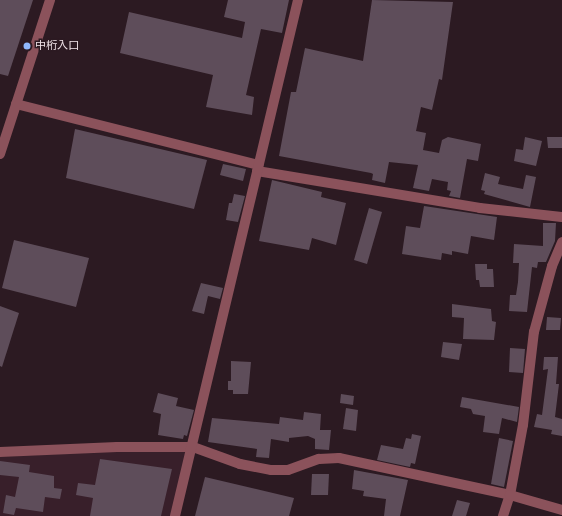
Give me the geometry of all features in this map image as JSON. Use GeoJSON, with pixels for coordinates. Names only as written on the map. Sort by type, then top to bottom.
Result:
{"type":"FeatureCollection","features":[{"type":"Feature","properties":{"kind":"street"},"geometry":{"type":"LineString","coordinates":[[0,154],[50,0]]}},
{"type":"Feature","properties":{"kind":"street"},"geometry":{"type":"LineString","coordinates":[[175,516],[298,0]]}},
{"type":"Feature","properties":{"kind":"street"},"geometry":{"type":"LineString","coordinates":[[16,104],[258,168],[480,208],[562,217]]}},
{"type":"Feature","properties":{"kind":"street"},"geometry":{"type":"LineString","coordinates":[[503,516],[510,496],[523,425],[534,332],[549,273],[562,242]]}},
{"type":"Feature","properties":{"kind":"street"},"geometry":{"type":"LineString","coordinates":[[0,452],[117,447],[192,447],[240,464],[271,470],[288,470],[318,459],[340,458],[510,496],[562,510]]}},
{"type":"Feature","properties":{"kind":"shaded area"},"geometry":{"type":"Polygon","coordinates":[[[193,447],[177,516],[0,516],[0,457],[193,447]]]}},
{"type":"Feature","properties":{"kind":"building"},"geometry":{"type":"Polygon","coordinates":[[[0,0],[33,0],[8,76],[0,74],[0,0]]]}},
{"type":"Feature","properties":{"kind":"building"},"geometry":{"type":"Polygon","coordinates":[[[228,0],[289,0],[282,33],[261,29],[246,95],[254,97],[252,115],[206,107],[213,75],[120,53],[129,12],[242,38],[245,22],[224,17],[228,0]]]}},
{"type":"Feature","properties":{"kind":"building"},"geometry":{"type":"Polygon","coordinates":[[[372,0],[453,2],[442,80],[439,79],[432,110],[421,107],[416,131],[426,133],[423,150],[439,153],[442,140],[448,137],[481,144],[478,161],[467,159],[460,198],[449,196],[451,191],[447,190],[448,182],[432,179],[429,191],[413,188],[418,165],[389,162],[385,183],[372,180],[373,174],[371,173],[279,156],[291,92],[296,92],[305,48],[363,61],[372,0]]]}},
{"type":"Feature","properties":{"kind":"building"},"geometry":{"type":"Polygon","coordinates":[[[75,129],[207,160],[194,209],[66,178],[75,129]]]}},
{"type":"Feature","properties":{"kind":"building"},"geometry":{"type":"Polygon","coordinates":[[[525,137],[542,141],[536,166],[514,161],[516,149],[523,150],[525,137]]]}},
{"type":"Feature","properties":{"kind":"building"},"geometry":{"type":"Polygon","coordinates":[[[547,137],[562,137],[562,148],[548,148],[547,137]]]}},
{"type":"Feature","properties":{"kind":"building"},"geometry":{"type":"Polygon","coordinates":[[[223,164],[246,169],[243,181],[220,175],[223,164]]]}},
{"type":"Feature","properties":{"kind":"building"},"geometry":{"type":"Polygon","coordinates":[[[485,173],[500,177],[498,184],[523,189],[526,175],[536,177],[530,207],[484,194],[485,191],[481,190],[485,173]]]}},
{"type":"Feature","properties":{"kind":"building"},"geometry":{"type":"Polygon","coordinates":[[[272,180],[322,192],[321,197],[346,203],[336,245],[312,238],[309,250],[259,241],[272,180]]]}},
{"type":"Feature","properties":{"kind":"building"},"geometry":{"type":"Polygon","coordinates":[[[234,194],[245,196],[238,222],[226,220],[229,203],[232,203],[234,194]]]}},
{"type":"Feature","properties":{"kind":"building"},"geometry":{"type":"Polygon","coordinates":[[[424,206],[497,217],[494,240],[471,236],[468,254],[452,251],[452,255],[442,253],[441,260],[402,254],[406,226],[420,228],[424,206]]]}},
{"type":"Feature","properties":{"kind":"building"},"geometry":{"type":"Polygon","coordinates":[[[369,208],[382,212],[367,264],[354,260],[369,208]]]}},
{"type":"Feature","properties":{"kind":"building"},"geometry":{"type":"Polygon","coordinates":[[[543,223],[556,223],[555,241],[546,262],[538,262],[537,268],[532,267],[527,312],[509,311],[510,295],[516,295],[518,282],[519,263],[513,263],[514,244],[543,246],[543,223]]]}},
{"type":"Feature","properties":{"kind":"building"},"geometry":{"type":"Polygon","coordinates":[[[14,240],[89,258],[76,307],[2,288],[14,240]]]}},
{"type":"Feature","properties":{"kind":"building"},"geometry":{"type":"Polygon","coordinates":[[[475,264],[487,264],[487,269],[493,269],[494,287],[480,287],[479,280],[476,280],[475,264]]]}},
{"type":"Feature","properties":{"kind":"building"},"geometry":{"type":"Polygon","coordinates":[[[201,283],[223,288],[220,299],[208,296],[204,314],[192,311],[201,283]]]}},
{"type":"Feature","properties":{"kind":"building"},"geometry":{"type":"Polygon","coordinates":[[[452,304],[491,309],[492,321],[496,322],[494,340],[463,339],[464,318],[452,317],[452,304]]]}},
{"type":"Feature","properties":{"kind":"building"},"geometry":{"type":"Polygon","coordinates":[[[0,306],[19,313],[2,367],[0,366],[0,306]]]}},
{"type":"Feature","properties":{"kind":"building"},"geometry":{"type":"Polygon","coordinates":[[[547,317],[561,318],[560,330],[546,330],[547,317]]]}},
{"type":"Feature","properties":{"kind":"building"},"geometry":{"type":"Polygon","coordinates":[[[443,342],[462,344],[459,360],[441,357],[443,342]]]}},
{"type":"Feature","properties":{"kind":"building"},"geometry":{"type":"Polygon","coordinates":[[[510,348],[525,349],[523,373],[509,372],[510,348]]]}},
{"type":"Feature","properties":{"kind":"building"},"geometry":{"type":"Polygon","coordinates":[[[544,357],[558,357],[556,384],[559,384],[555,417],[562,419],[562,436],[551,434],[552,430],[534,427],[537,414],[542,415],[548,369],[543,370],[544,357]]]}},
{"type":"Feature","properties":{"kind":"building"},"geometry":{"type":"Polygon","coordinates":[[[231,361],[251,362],[248,394],[233,394],[233,390],[228,390],[228,381],[231,381],[231,361]]]}},
{"type":"Feature","properties":{"kind":"building"},"geometry":{"type":"Polygon","coordinates":[[[158,393],[178,398],[176,406],[194,410],[187,436],[184,435],[183,439],[158,435],[161,414],[153,412],[158,393]]]}},
{"type":"Feature","properties":{"kind":"building"},"geometry":{"type":"Polygon","coordinates":[[[341,394],[354,396],[353,405],[340,403],[341,394]]]}},
{"type":"Feature","properties":{"kind":"building"},"geometry":{"type":"Polygon","coordinates":[[[462,397],[519,407],[517,422],[502,418],[499,434],[483,432],[485,416],[473,414],[471,409],[460,407],[462,397]]]}},
{"type":"Feature","properties":{"kind":"building"},"geometry":{"type":"Polygon","coordinates":[[[346,408],[358,410],[356,431],[343,429],[346,408]]]}},
{"type":"Feature","properties":{"kind":"building"},"geometry":{"type":"Polygon","coordinates":[[[304,412],[321,414],[320,430],[331,430],[329,450],[315,449],[315,439],[308,436],[289,438],[289,442],[271,439],[269,458],[256,457],[257,449],[208,442],[212,418],[279,424],[280,417],[303,420],[304,412]]]}},
{"type":"Feature","properties":{"kind":"building"},"geometry":{"type":"Polygon","coordinates":[[[412,434],[421,436],[415,464],[411,463],[410,467],[377,460],[381,445],[403,449],[406,438],[411,439],[412,434]]]}},
{"type":"Feature","properties":{"kind":"building"},"geometry":{"type":"Polygon","coordinates":[[[499,438],[513,441],[504,487],[491,484],[499,438]]]}},
{"type":"Feature","properties":{"kind":"building"},"geometry":{"type":"Polygon","coordinates":[[[100,459],[172,469],[161,516],[90,516],[93,498],[76,495],[78,483],[95,485],[100,459]]]}},
{"type":"Feature","properties":{"kind":"building"},"geometry":{"type":"Polygon","coordinates":[[[0,461],[30,465],[29,472],[54,476],[54,488],[62,489],[60,499],[45,497],[43,512],[16,508],[14,515],[3,513],[6,495],[15,497],[19,477],[0,475],[0,461]]]}},
{"type":"Feature","properties":{"kind":"building"},"geometry":{"type":"Polygon","coordinates":[[[354,470],[408,480],[400,516],[384,516],[386,499],[363,496],[364,491],[352,489],[354,470]]]}},
{"type":"Feature","properties":{"kind":"building"},"geometry":{"type":"Polygon","coordinates":[[[312,474],[329,474],[328,495],[311,495],[312,474]]]}},
{"type":"Feature","properties":{"kind":"building"},"geometry":{"type":"Polygon","coordinates":[[[205,477],[294,498],[289,516],[195,516],[205,477]]]}},
{"type":"Feature","properties":{"kind":"building"},"geometry":{"type":"Polygon","coordinates":[[[457,500],[470,503],[466,516],[452,516],[457,500]]]}},
{"type":"Feature","properties":{"kind":"place","name":"中桁入口"},"geometry":{"type":"Point","coordinates":[27,46]}}]}
